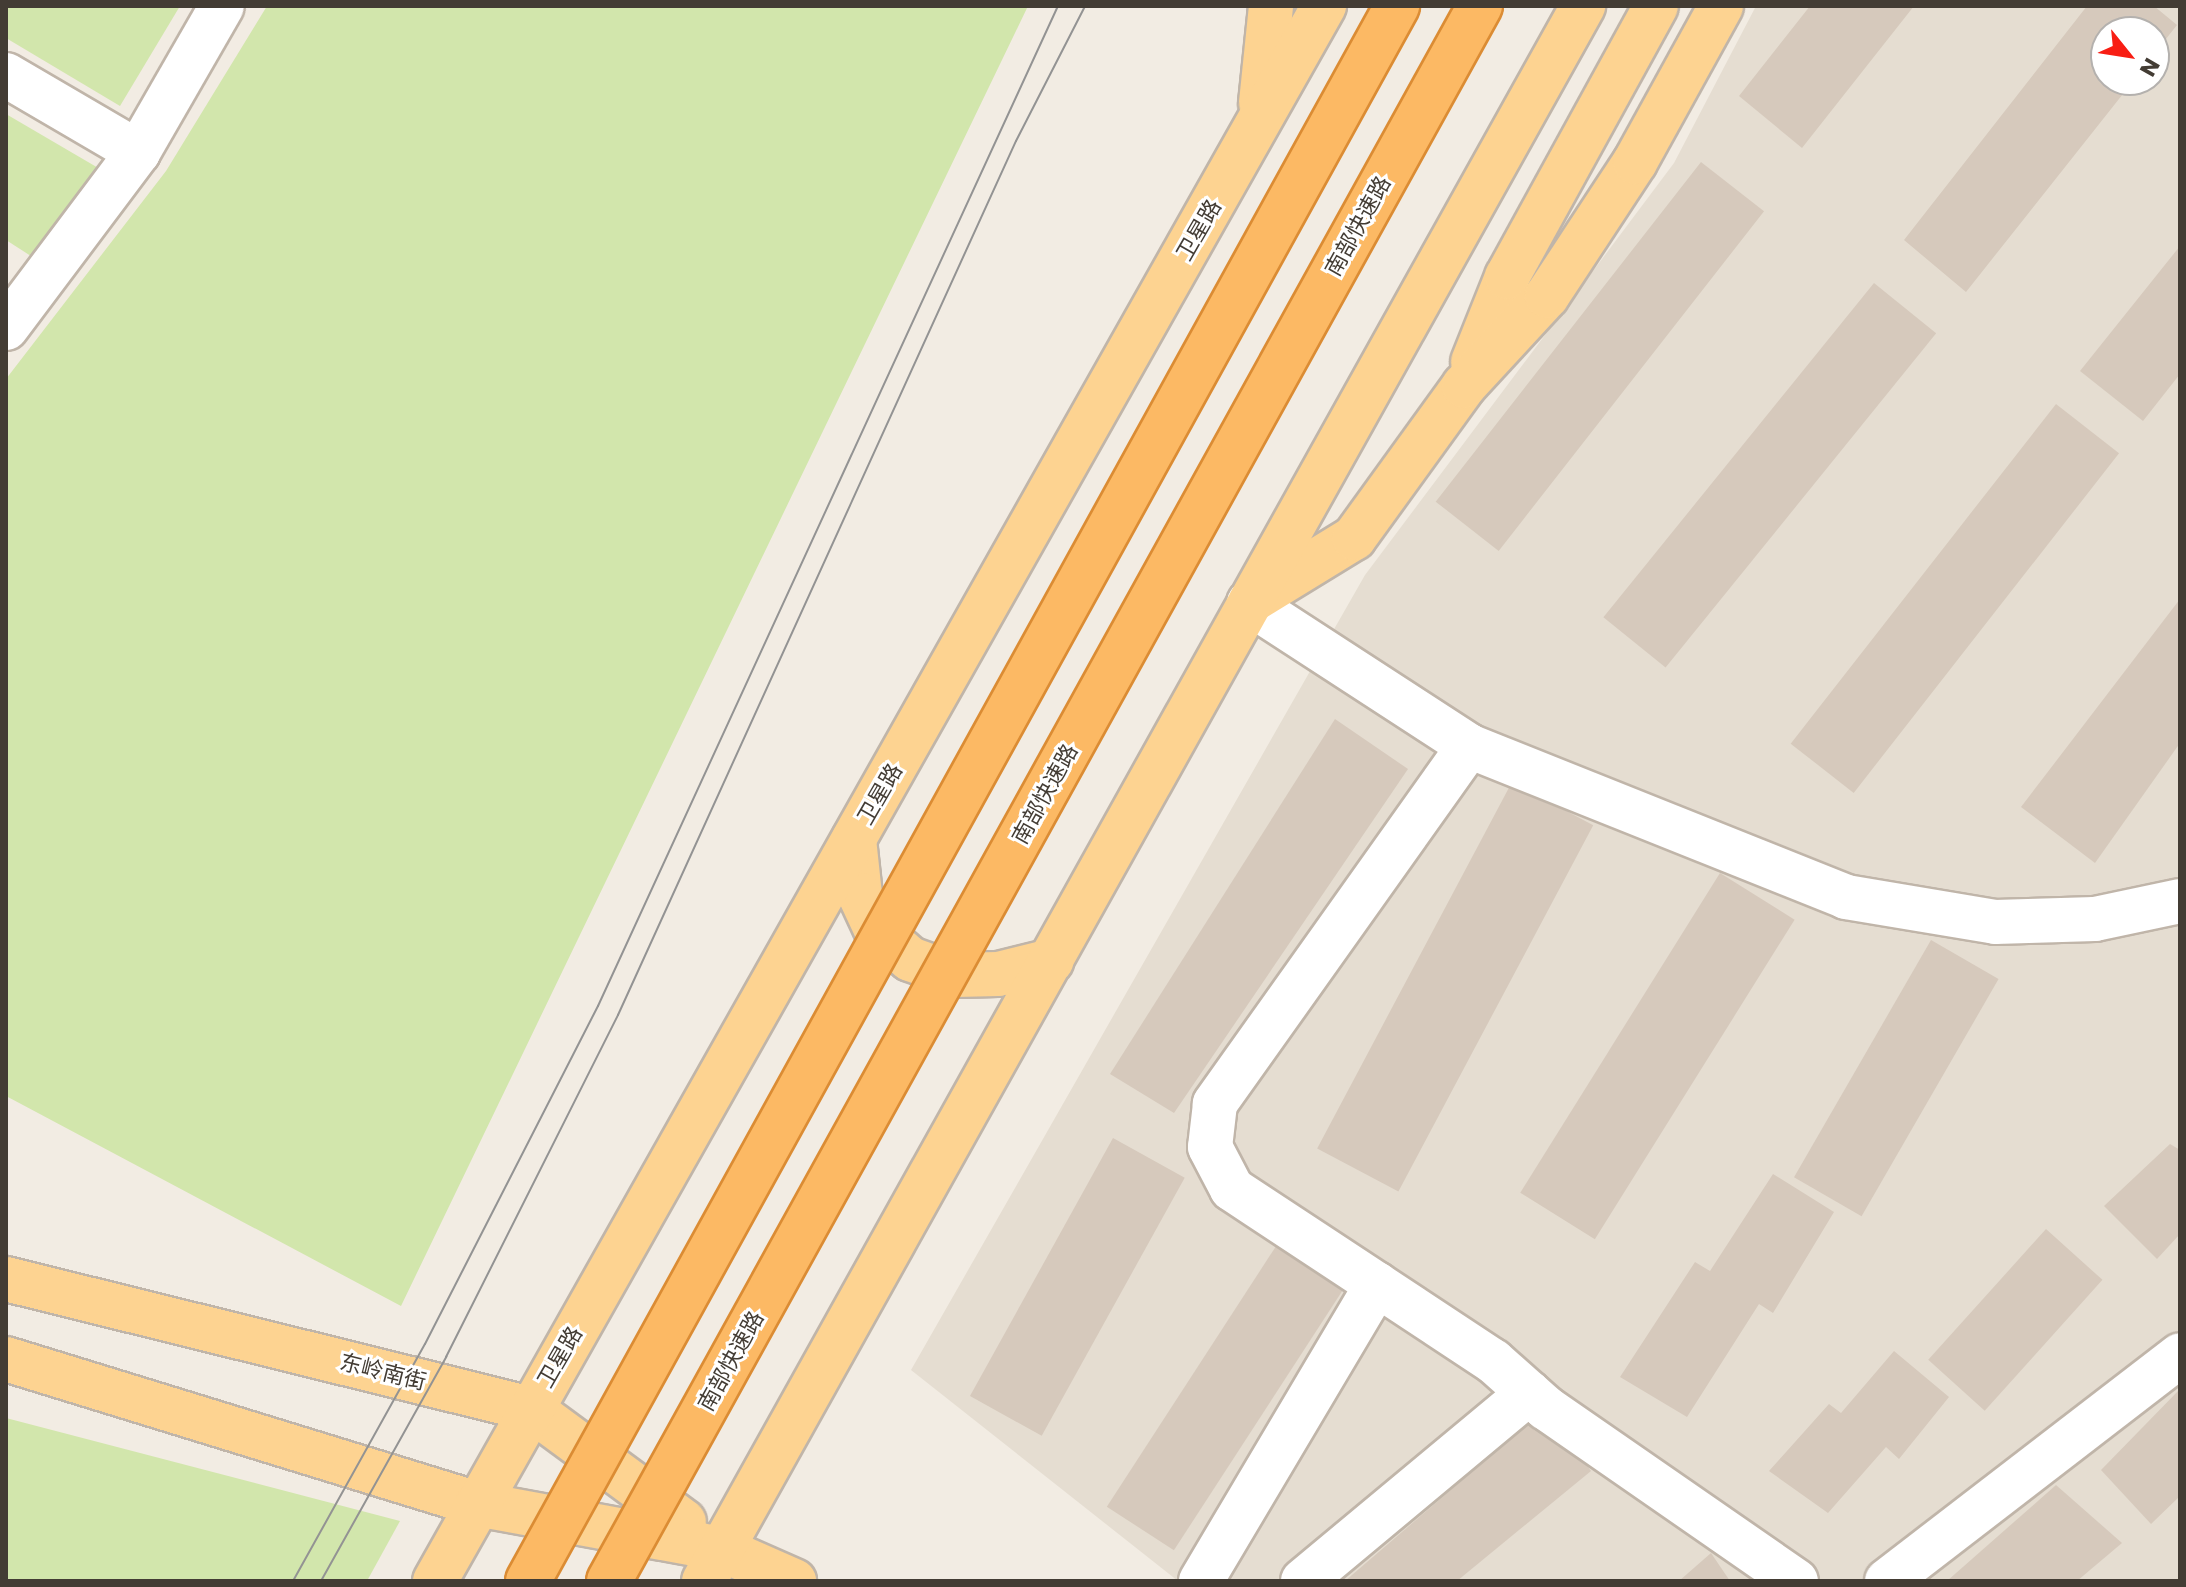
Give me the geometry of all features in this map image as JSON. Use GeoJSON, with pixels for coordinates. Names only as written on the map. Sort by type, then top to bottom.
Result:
{"type":"FeatureCollection","features":[{"type":"Feature","properties":{"kind":"highway"},"geometry":{"type":"LineString","coordinates":[[528,1581],[1397,6]]}},
{"type":"Feature","properties":{"kind":"highway","name":"南部快速路"},"geometry":{"type":"LineString","coordinates":[[609,1581],[1480,6]]}},
{"type":"Feature","properties":{"kind":"main road"},"geometry":{"type":"LineString","coordinates":[[1258,125],[1271,6]]}},
{"type":"Feature","properties":{"kind":"main road","name":"卫星路"},"geometry":{"type":"LineString","coordinates":[[435,1581],[1324,6]]}},
{"type":"Feature","properties":{"kind":"main road"},"geometry":{"type":"LineString","coordinates":[[713,1565],[1583,6]]}},
{"type":"Feature","properties":{"kind":"main road"},"geometry":{"type":"LineString","coordinates":[[1464,386],[1507,277],[1656,6]]}},
{"type":"Feature","properties":{"kind":"main road"},"geometry":{"type":"LineString","coordinates":[[1249,603],[1354,538],[1464,386],[1578,252],[1721,6]]}},
{"type":"Feature","properties":{"kind":"main road"},"geometry":{"type":"LineString","coordinates":[[854,839],[860,895],[876,929],[910,959],[955,975],[998,974],[1051,961]]}},
{"type":"Feature","properties":{"kind":"main road","name":"东岭南街"},"geometry":{"type":"LineString","coordinates":[[6,1279],[531,1409],[713,1565]]}},
{"type":"Feature","properties":{"kind":"main road","name":"东岭南街"},"geometry":{"type":"LineString","coordinates":[[6,1359],[477,1504],[713,1565],[794,1581]]}},
{"type":"Feature","properties":{"kind":"lane"},"geometry":{"type":"LineString","coordinates":[[6,328],[138,152],[222,6]]}},
{"type":"Feature","properties":{"kind":"lane"},"geometry":{"type":"LineString","coordinates":[[6,75],[138,152]]}},
{"type":"Feature","properties":{"kind":"lane"},"geometry":{"type":"LineString","coordinates":[[1249,603],[1469,746],[1846,897],[1995,922],[2095,919],[2180,901]]}},
{"type":"Feature","properties":{"kind":"lane"},"geometry":{"type":"LineString","coordinates":[[1469,746],[1215,1104],[1210,1147],[1232,1189],[1377,1284],[1796,1581]]}},
{"type":"Feature","properties":{"kind":"lane"},"geometry":{"type":"LineString","coordinates":[[1201,1581],[1377,1284]]}},
{"type":"Feature","properties":{"kind":"lane"},"geometry":{"type":"LineString","coordinates":[[1887,1581],[2180,1355]]}},
{"type":"Feature","properties":{"kind":"lane"},"geometry":{"type":"LineString","coordinates":[[1303,1581],[1529,1393]]}},
{"type":"Feature","properties":{"kind":"shaded area"},"geometry":{"type":"Polygon","coordinates":[[[1756,6],[2180,6],[2180,1581],[1178,1581],[911,1370],[1365,575],[1674,163],[1756,6]]]}},
{"type":"Feature","properties":{"kind":"green space"},"geometry":{"type":"Polygon","coordinates":[[[6,6],[180,6],[120,106],[6,38],[6,6]]]}},
{"type":"Feature","properties":{"kind":"green space"},"geometry":{"type":"Polygon","coordinates":[[[267,6],[1028,6],[401,1306],[6,1096],[6,379],[166,171],[267,6]]]}},
{"type":"Feature","properties":{"kind":"green space"},"geometry":{"type":"Polygon","coordinates":[[[6,114],[100,169],[34,258],[6,240],[6,114]]]}},
{"type":"Feature","properties":{"kind":"green space"},"geometry":{"type":"Polygon","coordinates":[[[6,1418],[400,1521],[367,1581],[6,1581],[6,1418]]]}},
{"type":"Feature","properties":{"kind":"building"},"geometry":{"type":"Polygon","coordinates":[[[1810,6],[1914,6],[1802,148],[1739,96],[1810,6]]]}},
{"type":"Feature","properties":{"kind":"building"},"geometry":{"type":"Polygon","coordinates":[[[2087,6],[2154,6],[2166,16],[2090,16],[2090,96],[2121,96],[1966,292],[1904,240],[2087,6]]]}},
{"type":"Feature","properties":{"kind":"building"},"geometry":{"type":"Polygon","coordinates":[[[2170,19],[2177,25],[2170,34],[2170,19]]]}},
{"type":"Feature","properties":{"kind":"building"},"geometry":{"type":"Polygon","coordinates":[[[1701,162],[1764,211],[1499,551],[1436,502],[1701,162]]]}},
{"type":"Feature","properties":{"kind":"building"},"geometry":{"type":"Polygon","coordinates":[[[2180,246],[2180,374],[2143,421],[2080,371],[2180,246]]]}},
{"type":"Feature","properties":{"kind":"building"},"geometry":{"type":"Polygon","coordinates":[[[1874,283],[1936,333],[1666,668],[1603,617],[1874,283]]]}},
{"type":"Feature","properties":{"kind":"building"},"geometry":{"type":"Polygon","coordinates":[[[2056,404],[2119,453],[1854,793],[1791,744],[2056,404]]]}},
{"type":"Feature","properties":{"kind":"building"},"geometry":{"type":"Polygon","coordinates":[[[2180,599],[2180,743],[2095,863],[2021,807],[2180,599]]]}},
{"type":"Feature","properties":{"kind":"building"},"geometry":{"type":"Polygon","coordinates":[[[1335,719],[1408,769],[1174,1113],[1110,1074],[1335,719]]]}},
{"type":"Feature","properties":{"kind":"building"},"geometry":{"type":"Polygon","coordinates":[[[1512,782],[1593,825],[1398,1192],[1317,1148],[1512,782]]]}},
{"type":"Feature","properties":{"kind":"building"},"geometry":{"type":"Polygon","coordinates":[[[1720,873],[1795,920],[1595,1239],[1520,1193],[1720,873]]]}},
{"type":"Feature","properties":{"kind":"building"},"geometry":{"type":"Polygon","coordinates":[[[1931,940],[1999,979],[1862,1216],[1794,1177],[1931,940]]]}},
{"type":"Feature","properties":{"kind":"building"},"geometry":{"type":"Polygon","coordinates":[[[1113,1138],[1185,1178],[1042,1436],[970,1396],[1113,1138]]]}},
{"type":"Feature","properties":{"kind":"building"},"geometry":{"type":"Polygon","coordinates":[[[2170,1144],[2180,1150],[2180,1234],[2157,1259],[2104,1206],[2170,1144]]]}},
{"type":"Feature","properties":{"kind":"building"},"geometry":{"type":"Polygon","coordinates":[[[1773,1174],[1834,1212],[1773,1313],[1759,1304],[1687,1417],[1620,1377],[1695,1262],[1710,1271],[1773,1174]]]}},
{"type":"Feature","properties":{"kind":"building"},"geometry":{"type":"Polygon","coordinates":[[[2046,1229],[2102,1280],[1985,1411],[1928,1360],[2046,1229]]]}},
{"type":"Feature","properties":{"kind":"building"},"geometry":{"type":"Polygon","coordinates":[[[1280,1240],[1347,1284],[1174,1550],[1107,1507],[1280,1240]]]}},
{"type":"Feature","properties":{"kind":"building"},"geometry":{"type":"Polygon","coordinates":[[[1894,1351],[1949,1397],[1899,1459],[1886,1447],[1828,1513],[1769,1471],[1829,1404],[1841,1413],[1894,1351]]]}},
{"type":"Feature","properties":{"kind":"building"},"geometry":{"type":"Polygon","coordinates":[[[2180,1389],[2180,1496],[2151,1524],[2101,1470],[2180,1389]]]}},
{"type":"Feature","properties":{"kind":"building"},"geometry":{"type":"Polygon","coordinates":[[[1546,1408],[1591,1471],[1457,1581],[1345,1581],[1546,1408]]]}},
{"type":"Feature","properties":{"kind":"building"},"geometry":{"type":"Polygon","coordinates":[[[2056,1485],[2122,1543],[2077,1581],[1947,1581],[2056,1485]]]}},
{"type":"Feature","properties":{"kind":"building"},"geometry":{"type":"Polygon","coordinates":[[[1711,1553],[1730,1581],[1679,1581],[1711,1553]]]}},
{"type":"Feature","properties":{"kind":"tram line"},"geometry":{"type":"LineString","coordinates":[[293,1581],[425,1344],[598,1006],[1058,6]]}},
{"type":"Feature","properties":{"kind":"tram line"},"geometry":{"type":"LineString","coordinates":[[321,1581],[446,1357],[618,1015],[1016,141],[1085,6]]}}]}
